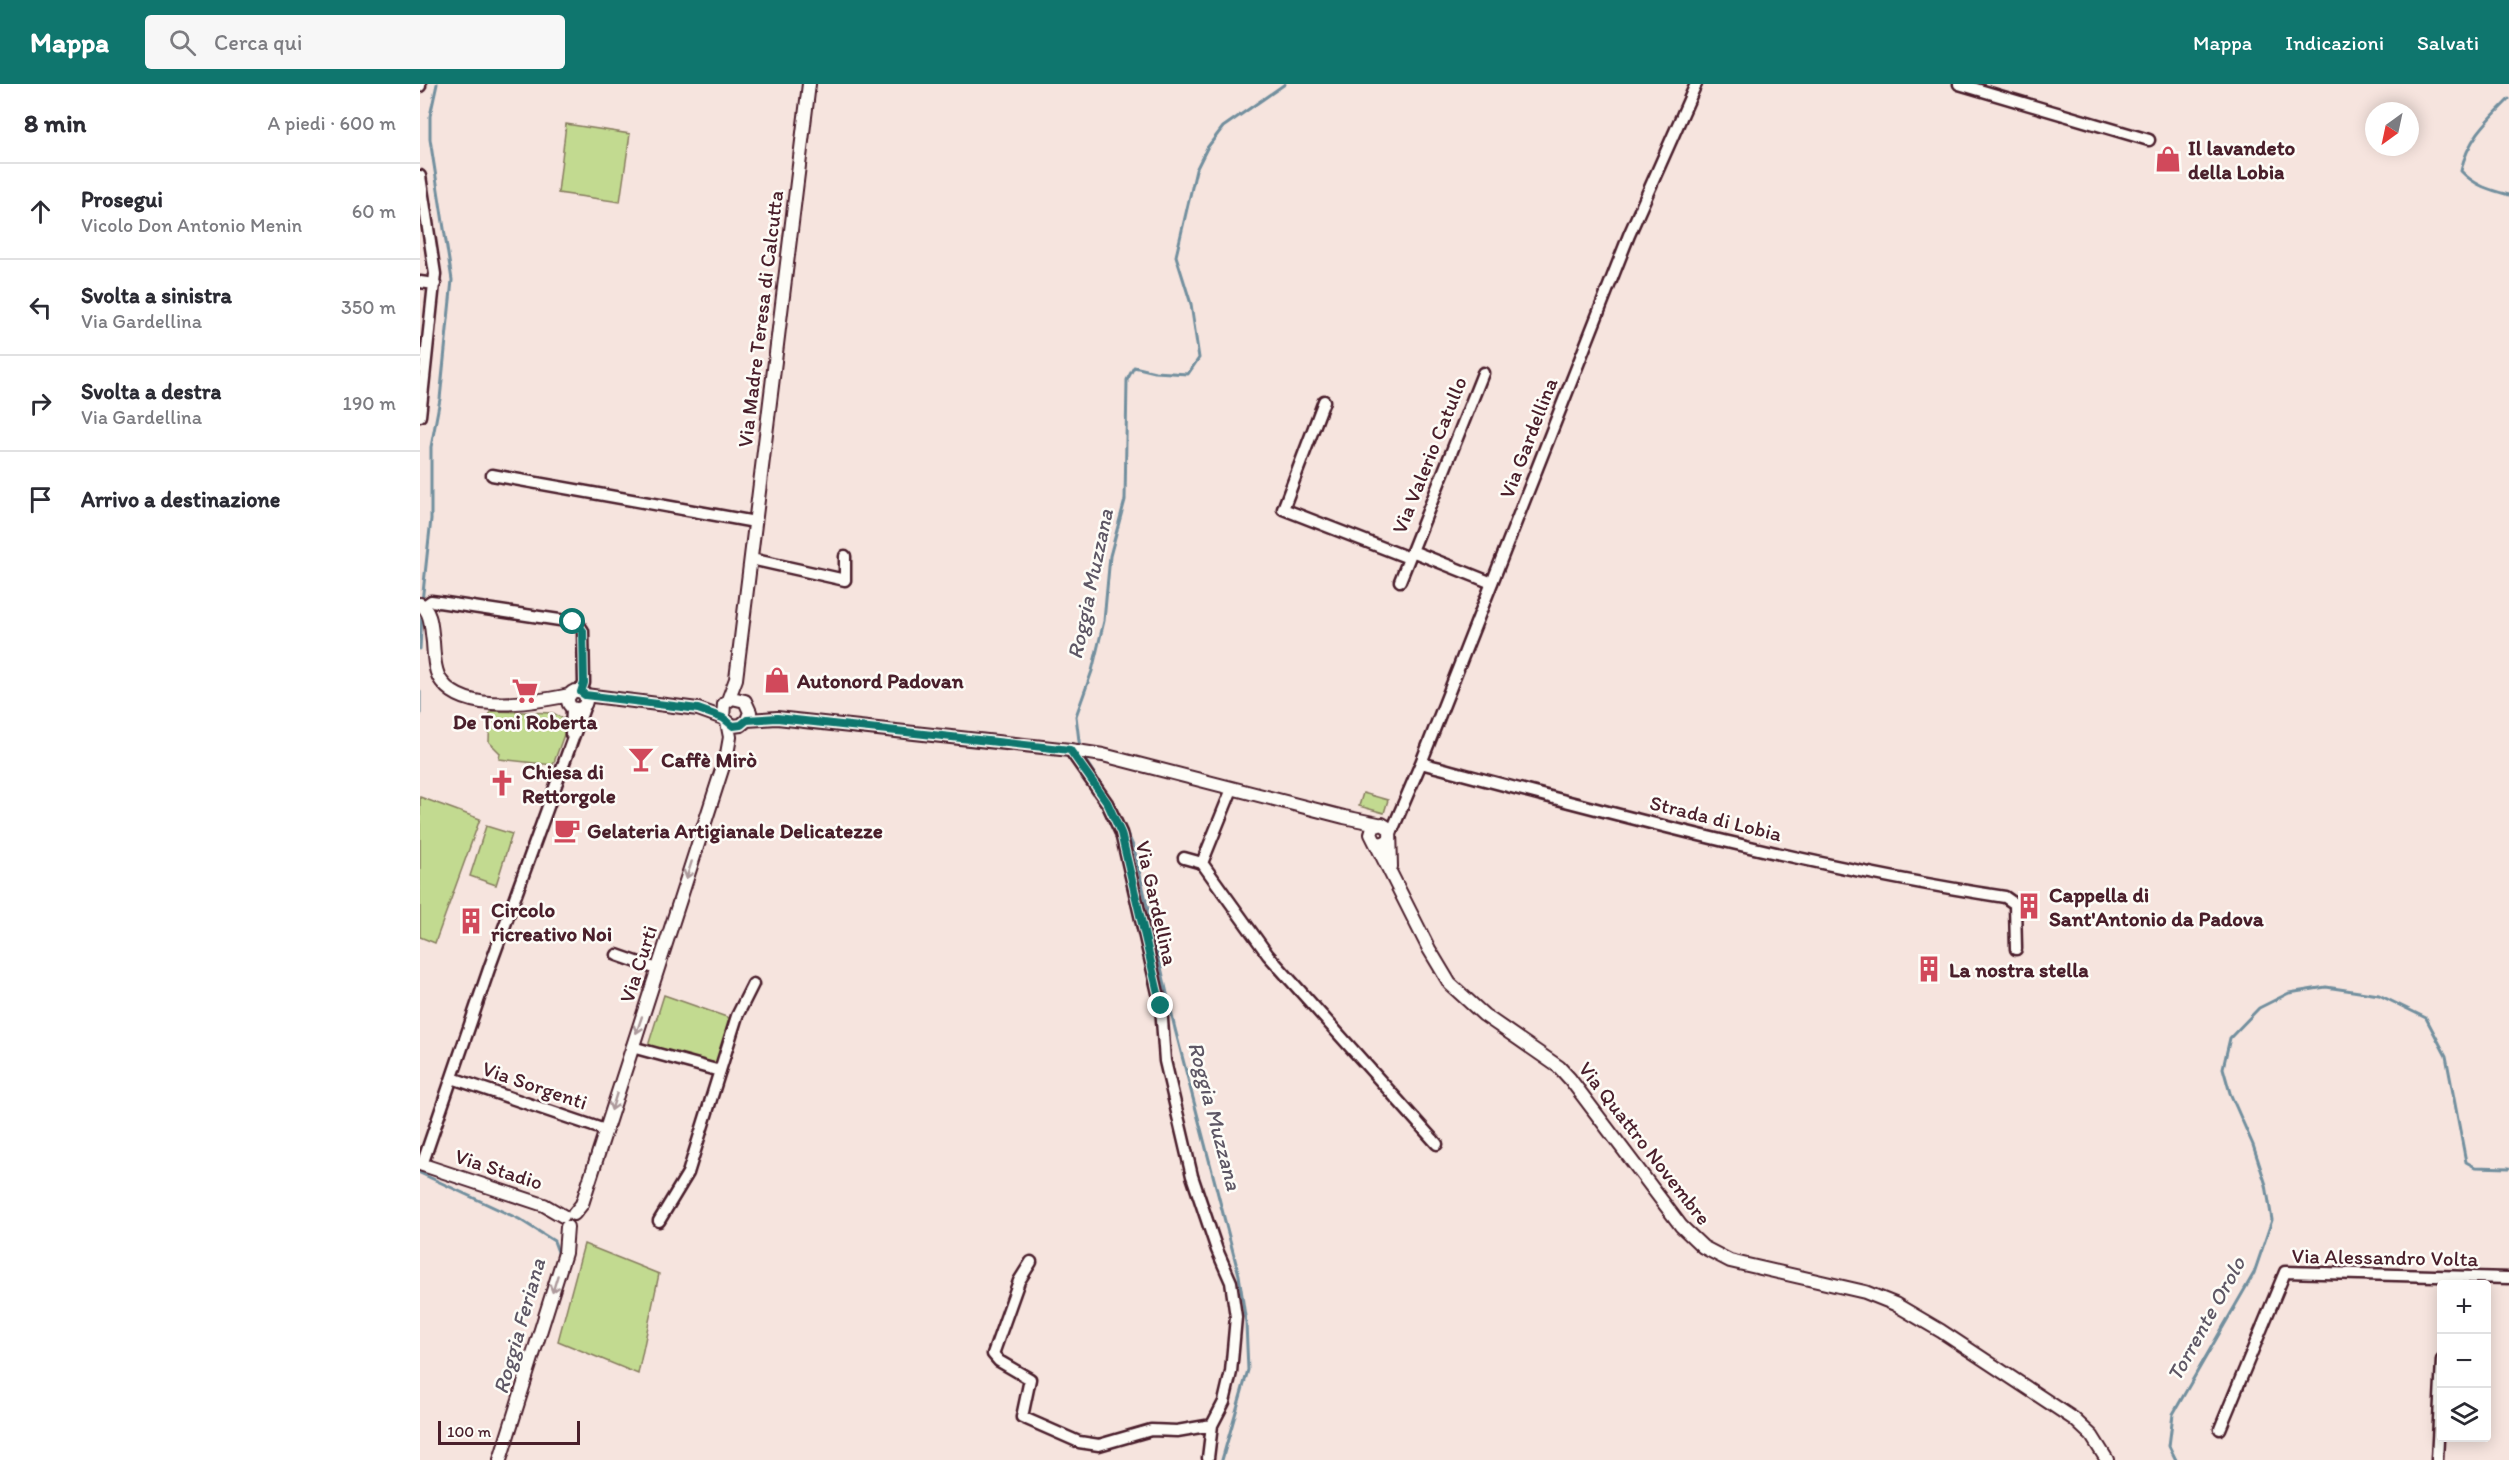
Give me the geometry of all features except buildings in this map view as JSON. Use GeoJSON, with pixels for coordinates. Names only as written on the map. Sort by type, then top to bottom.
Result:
{"type":"FeatureCollection","features":[{"type":"Feature","properties":{"kind":"street","name":"Via Madre Teresa di Calcutta"},"geometry":{"type":"LineString","coordinates":[[727,701],[736,679],[809,84]]}},
{"type":"Feature","properties":{"kind":"street"},"geometry":{"type":"LineString","coordinates":[[1959,84],[2149,140]]}},
{"type":"Feature","properties":{"kind":"street","name":"Via Gardellina"},"geometry":{"type":"LineString","coordinates":[[1385,830],[1404,805],[1629,235],[1695,85]]}},
{"type":"Feature","properties":{"kind":"street"},"geometry":{"type":"LineString","coordinates":[[420,176],[432,240],[435,284],[420,416]]}},
{"type":"Feature","properties":{"kind":"street"},"geometry":{"type":"LineString","coordinates":[[420,282],[435,284]]}},
{"type":"Feature","properties":{"kind":"street","name":"Via Valerio Catullo"},"geometry":{"type":"LineString","coordinates":[[1400,581],[1483,373]]}},
{"type":"Feature","properties":{"kind":"street","name":"Via Valerio Catullo"},"geometry":{"type":"LineString","coordinates":[[1324,401],[1283,509],[1492,583]]}},
{"type":"Feature","properties":{"kind":"street"},"geometry":{"type":"LineString","coordinates":[[492,475],[755,522]]}},
{"type":"Feature","properties":{"kind":"street"},"geometry":{"type":"LineString","coordinates":[[750,559],[845,580],[845,556]]}},
{"type":"Feature","properties":{"kind":"street"},"geometry":{"type":"LineString","coordinates":[[421,1164],[570,746],[578,701],[584,683],[583,631],[579,625],[573,622],[431,601],[422,605],[428,614],[436,665],[441,681],[453,693],[469,700],[488,703],[578,701],[612,698],[698,709],[737,726],[747,720],[777,718],[1076,751],[1103,755],[1344,817],[1385,830]]}},
{"type":"Feature","properties":{"kind":"street","name":"Via Madre Teresa di Calcutta"},"geometry":{"type":"LineString","coordinates":[[736,679],[746,702]]}},
{"type":"Feature","properties":{"kind":"street"},"geometry":{"type":"LineString","coordinates":[[698,709],[737,698],[777,718]]}},
{"type":"Feature","properties":{"kind":"street"},"geometry":{"type":"LineString","coordinates":[[725,720],[723,707],[727,701]]}},
{"type":"Feature","properties":{"kind":"street"},"geometry":{"type":"LineString","coordinates":[[746,702],[750,712],[747,720]]}},
{"type":"Feature","properties":{"kind":"street","name":"Via Curti"},"geometry":{"type":"LineString","coordinates":[[500,1460],[565,1253],[568,1219],[582,1204],[727,754],[730,737],[725,720]]}},
{"type":"Feature","properties":{"kind":"street","name":"Via Gardellina"},"geometry":{"type":"LineString","coordinates":[[1076,751],[1107,802],[1121,833],[1161,1006],[1165,1061],[1192,1176],[1217,1250],[1231,1282],[1236,1317],[1231,1372],[1224,1402],[1212,1425],[1208,1458]]}},
{"type":"Feature","properties":{"kind":"street","name":"Strada di Lobia"},"geometry":{"type":"LineString","coordinates":[[1421,763],[1733,843],[1847,868],[2005,897],[2015,904],[2016,949]]}},
{"type":"Feature","properties":{"kind":"street"},"geometry":{"type":"LineString","coordinates":[[1232,789],[1202,863],[1268,955],[1437,1144]]}},
{"type":"Feature","properties":{"kind":"street"},"geometry":{"type":"LineString","coordinates":[[1344,817],[1374,841],[1382,844],[1385,830]]}},
{"type":"Feature","properties":{"kind":"street"},"geometry":{"type":"LineString","coordinates":[[1374,841],[1371,832],[1385,830]]}},
{"type":"Feature","properties":{"kind":"street","name":"Via Quattro Novembre"},"geometry":{"type":"LineString","coordinates":[[1385,830],[1394,880]]}},
{"type":"Feature","properties":{"kind":"street","name":"Via Quattro Novembre"},"geometry":{"type":"LineString","coordinates":[[1374,841],[1429,950],[1450,984],[1484,1015],[1559,1067],[1681,1226],[1703,1247],[1730,1261],[1866,1292],[1895,1304],[1941,1331],[2074,1419],[2092,1436],[2107,1460]]}},
{"type":"Feature","properties":{"kind":"street","name":"Via Gardellina"},"geometry":{"type":"LineString","coordinates":[[1184,858],[1202,863]]}},
{"type":"Feature","properties":{"kind":"street"},"geometry":{"type":"LineString","coordinates":[[617,955],[657,969]]}},
{"type":"Feature","properties":{"kind":"street"},"geometry":{"type":"LineString","coordinates":[[659,1221],[688,1173],[737,1016],[753,984]]}},
{"type":"Feature","properties":{"kind":"street"},"geometry":{"type":"LineString","coordinates":[[632,1047],[720,1071]]}},
{"type":"Feature","properties":{"kind":"street","name":"Via Sorgenti"},"geometry":{"type":"LineString","coordinates":[[452,1078],[606,1130]]}},
{"type":"Feature","properties":{"kind":"street","name":"Via Stadio"},"geometry":{"type":"LineString","coordinates":[[421,1164],[544,1205],[568,1219]]}},
{"type":"Feature","properties":{"kind":"street"},"geometry":{"type":"LineString","coordinates":[[1031,1262],[1019,1281],[993,1354],[999,1361],[1030,1379],[1022,1417],[1079,1442],[1099,1445],[1151,1430],[1177,1431],[1212,1425]]}},
{"type":"Feature","properties":{"kind":"street","name":"Via Alessandro Volta"},"geometry":{"type":"LineString","coordinates":[[2220,1429],[2285,1272],[2445,1280],[2509,1278]]}},
{"type":"Feature","properties":{"kind":"street"},"geometry":{"type":"LineString","coordinates":[[2437,1460],[2441,1388]]}},
{"type":"Feature","properties":{"kind":"green space"},"geometry":{"type":"Polygon","coordinates":[[[566,124],[630,134],[620,202],[558,193],[566,124]]]}},
{"type":"Feature","properties":{"kind":"green space"},"geometry":{"type":"Polygon","coordinates":[[[490,711],[553,713],[564,719],[566,729],[553,765],[499,759],[500,753],[489,742],[490,711]]]}},
{"type":"Feature","properties":{"kind":"green space"},"geometry":{"type":"Polygon","coordinates":[[[1363,793],[1388,800],[1384,813],[1359,806],[1363,793]]]}},
{"type":"Feature","properties":{"kind":"green space"},"geometry":{"type":"Polygon","coordinates":[[[420,797],[480,819],[435,943],[420,937],[420,797]]]}},
{"type":"Feature","properties":{"kind":"green space"},"geometry":{"type":"Polygon","coordinates":[[[486,826],[512,834],[496,885],[470,876],[486,826]]]}},
{"type":"Feature","properties":{"kind":"green space"},"geometry":{"type":"Polygon","coordinates":[[[664,995],[738,1021],[719,1069],[648,1046],[664,995]]]}},
{"type":"Feature","properties":{"kind":"green space"},"geometry":{"type":"Polygon","coordinates":[[[584,1244],[659,1274],[638,1374],[558,1341],[584,1244]]]}},
{"type":"Feature","properties":{"kind":"waterway","name":"Roggia Feriana"},"geometry":{"type":"LineString","coordinates":[[422,602],[431,519],[431,447],[440,399],[452,280],[430,139],[430,116],[437,84]]}},
{"type":"Feature","properties":{"kind":"waterway","name":"Roggia Muzzana"},"geometry":{"type":"LineString","coordinates":[[1080,749],[1076,716],[1092,671],[1104,621],[1110,556],[1125,500],[1127,380],[1134,367],[1155,372],[1188,374],[1199,358],[1191,304],[1176,256],[1196,170],[1207,148],[1223,127],[1285,84]]}},
{"type":"Feature","properties":{"kind":"waterway","name":"Torrente Orolo"},"geometry":{"type":"LineString","coordinates":[[2509,99],[2473,140],[2461,171],[2477,184],[2509,195]]}},
{"type":"Feature","properties":{"kind":"waterway","name":"Roggia Feriana"},"geometry":{"type":"LineString","coordinates":[[420,649],[422,612]]}},
{"type":"Feature","properties":{"kind":"waterway","name":"Roggia Feriana"},"geometry":{"type":"LineString","coordinates":[[420,691],[420,715]]}},
{"type":"Feature","properties":{"kind":"waterway","name":"Roggia Muzzana"},"geometry":{"type":"LineString","coordinates":[[1082,755],[1112,801],[1134,848],[1175,1029],[1239,1275],[1246,1323],[1248,1370],[1222,1460]]}},
{"type":"Feature","properties":{"kind":"waterway","name":"Torrente Orolo"},"geometry":{"type":"LineString","coordinates":[[2176,1460],[2169,1446],[2173,1414],[2254,1273],[2272,1220],[2266,1185],[2253,1145],[2230,1093],[2223,1068],[2230,1038],[2259,1008],[2289,993],[2326,987],[2379,995],[2426,1018],[2446,1056],[2466,1162],[2475,1167],[2509,1168]]}},
{"type":"Feature","properties":{"kind":"waterway","name":"Roggia Feriana"},"geometry":{"type":"LineString","coordinates":[[420,1173],[519,1219],[554,1241],[558,1258]]}},
{"type":"Feature","properties":{"kind":"place","name":"Il lavandeto della Lobia"},"geometry":{"type":"Point","coordinates":[2168,159]}},
{"type":"Feature","properties":{"kind":"place","name":"Autonord Padovan"},"geometry":{"type":"Point","coordinates":[777,680]}},
{"type":"Feature","properties":{"kind":"place","name":"De Toni Roberta"},"geometry":{"type":"Point","coordinates":[525,691]}},
{"type":"Feature","properties":{"kind":"place","name":"Caffè Mirò"},"geometry":{"type":"Point","coordinates":[641,759]}},
{"type":"Feature","properties":{"kind":"place","name":"Chiesa di Rettorgole"},"geometry":{"type":"Point","coordinates":[502,783]}},
{"type":"Feature","properties":{"kind":"place","name":"Gelateria Artigianale Delicatezze"},"geometry":{"type":"Point","coordinates":[567,830]}},
{"type":"Feature","properties":{"kind":"place","name":"Cappella di Sant'Antonio da Padova"},"geometry":{"type":"Point","coordinates":[2029,906]}},
{"type":"Feature","properties":{"kind":"place","name":"Circolo ricreativo Noi"},"geometry":{"type":"Point","coordinates":[471,921]}},
{"type":"Feature","properties":{"kind":"place","name":"La nostra stella"},"geometry":{"type":"Point","coordinates":[1929,969]}},
{"type":"Feature","properties":{"kind":"route"},"geometry":{"type":"LineString","coordinates":[[573,622],[583,631],[584,683],[581,692],[585,695],[698,709],[723,718],[733,726],[741,725],[747,720],[777,718],[1070,750],[1107,802],[1121,833],[1161,1006]]}}]}
